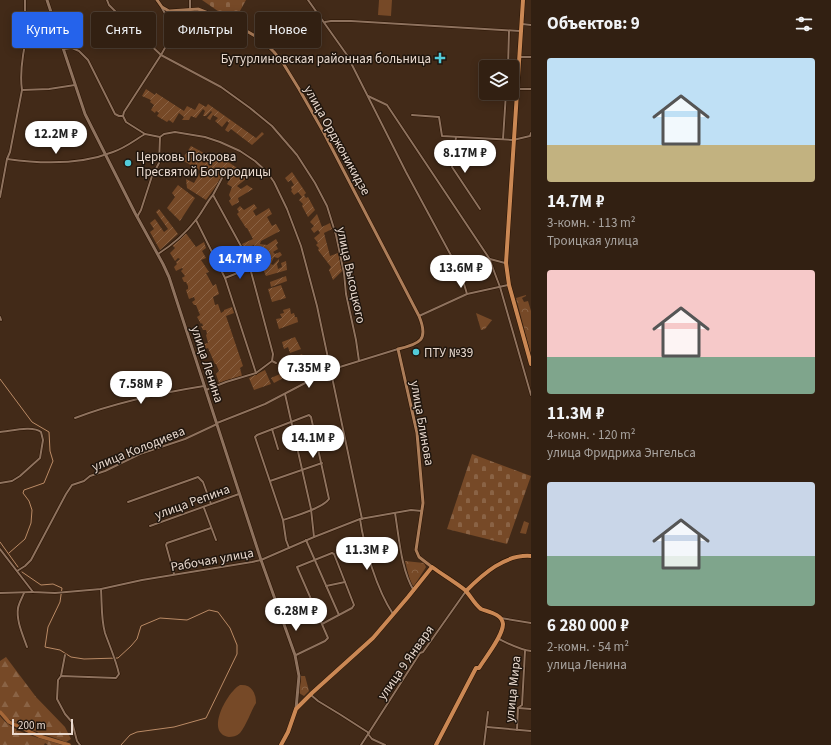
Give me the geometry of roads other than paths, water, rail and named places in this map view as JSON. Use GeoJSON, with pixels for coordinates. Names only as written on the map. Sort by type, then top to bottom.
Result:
{"type":"FeatureCollection","features":[{"type":"Feature","properties":{"kind":"main road"},"geometry":{"type":"LineString","coordinates":[[519,60],[523,0]]}},
{"type":"Feature","properties":{"kind":"main road","name":"улица Орджоникидзе"},"geometry":{"type":"LineString","coordinates":[[158,2],[162,7],[169,11],[198,9],[231,22],[262,40],[283,63],[324,133],[423,324],[421,340],[415,344],[398,349]]}},
{"type":"Feature","properties":{"kind":"main road"},"geometry":{"type":"LineString","coordinates":[[516,100],[506,263],[509,285],[531,364]]}},
{"type":"Feature","properties":{"kind":"main road","name":"улица Блинова"},"geometry":{"type":"LineString","coordinates":[[398,349],[417,432],[423,493],[422,511],[416,550],[419,557],[466,591],[478,606],[500,618]]}},
{"type":"Feature","properties":{"kind":"main road"},"geometry":{"type":"LineString","coordinates":[[466,591],[490,569],[509,560],[531,556]]}},
{"type":"Feature","properties":{"kind":"main road"},"geometry":{"type":"LineString","coordinates":[[296,709],[367,644],[414,591],[432,567]]}},
{"type":"Feature","properties":{"kind":"main road"},"geometry":{"type":"LineString","coordinates":[[436,745],[476,668],[479,668],[498,638],[502,627],[500,618]]}},
{"type":"Feature","properties":{"kind":"main road","name":"улица Ленина"},"geometry":{"type":"LineString","coordinates":[[281,745],[288,732],[296,709]]}},
{"type":"Feature","properties":{"kind":"street"},"geometry":{"type":"LineString","coordinates":[[0,197],[22,90],[21,82],[24,51],[29,26],[25,20],[25,0]]}},
{"type":"Feature","properties":{"kind":"street","name":"улица Ленина"},"geometry":{"type":"LineString","coordinates":[[47,0],[85,114],[169,277],[261,560],[296,655],[299,676],[296,709]]}},
{"type":"Feature","properties":{"kind":"street","name":"улица Высоцкого"},"geometry":{"type":"LineString","coordinates":[[107,0],[126,22],[161,55],[221,87],[259,115],[286,140],[315,183],[327,206],[336,235],[344,273],[346,294],[359,361]]}},
{"type":"Feature","properties":{"kind":"street"},"geometry":{"type":"LineString","coordinates":[[186,12],[190,0]]}},
{"type":"Feature","properties":{"kind":"street"},"geometry":{"type":"LineString","coordinates":[[308,0],[347,55],[406,172],[461,274],[467,294]]}},
{"type":"Feature","properties":{"kind":"street"},"geometry":{"type":"LineString","coordinates":[[158,2],[164,12]]}},
{"type":"Feature","properties":{"kind":"street"},"geometry":{"type":"LineString","coordinates":[[325,22],[331,20],[520,31]]}},
{"type":"Feature","properties":{"kind":"street"},"geometry":{"type":"LineString","coordinates":[[521,24],[531,25]]}},
{"type":"Feature","properties":{"kind":"street"},"geometry":{"type":"LineString","coordinates":[[508,60],[509,31]]}},
{"type":"Feature","properties":{"kind":"street"},"geometry":{"type":"LineString","coordinates":[[64,49],[72,48],[84,55],[115,114],[123,116]]}},
{"type":"Feature","properties":{"kind":"street"},"geometry":{"type":"LineString","coordinates":[[165,48],[128,104],[123,116],[126,122],[145,134],[160,137],[164,134],[175,132],[212,139],[240,151],[255,161],[267,172],[274,182],[301,246],[317,306],[330,370],[336,389],[361,519],[375,575],[393,614]]}},
{"type":"Feature","properties":{"kind":"street"},"geometry":{"type":"LineString","coordinates":[[519,57],[531,57]]}},
{"type":"Feature","properties":{"kind":"street"},"geometry":{"type":"LineString","coordinates":[[22,90],[49,89],[75,85]]}},
{"type":"Feature","properties":{"kind":"street"},"geometry":{"type":"LineString","coordinates":[[519,89],[531,89]]}},
{"type":"Feature","properties":{"kind":"street"},"geometry":{"type":"LineString","coordinates":[[368,96],[387,105],[489,258],[500,287],[531,394]]}},
{"type":"Feature","properties":{"kind":"street"},"geometry":{"type":"LineString","coordinates":[[503,139],[506,100]]}},
{"type":"Feature","properties":{"kind":"street"},"geometry":{"type":"LineString","coordinates":[[412,115],[439,117],[442,136],[513,140],[530,136],[531,133]]}},
{"type":"Feature","properties":{"kind":"street"},"geometry":{"type":"LineString","coordinates":[[7,159],[27,162],[58,162],[93,158],[123,147],[145,134]]}},
{"type":"Feature","properties":{"kind":"street"},"geometry":{"type":"LineString","coordinates":[[137,217],[141,210],[152,176],[159,163],[160,137]]}},
{"type":"Feature","properties":{"kind":"street"},"geometry":{"type":"LineString","coordinates":[[456,137],[452,167],[480,209]]}},
{"type":"Feature","properties":{"kind":"street"},"geometry":{"type":"LineString","coordinates":[[158,254],[175,243],[196,220],[213,195],[222,178]]}},
{"type":"Feature","properties":{"kind":"street"},"geometry":{"type":"LineString","coordinates":[[206,390],[256,373],[272,361],[273,354],[250,268],[242,248],[213,195]]}},
{"type":"Feature","properties":{"kind":"street"},"geometry":{"type":"LineString","coordinates":[[196,220],[225,278],[256,373]]}},
{"type":"Feature","properties":{"kind":"street"},"geometry":{"type":"LineString","coordinates":[[489,258],[506,263]]}},
{"type":"Feature","properties":{"kind":"street"},"geometry":{"type":"LineString","coordinates":[[225,278],[250,268]]}},
{"type":"Feature","properties":{"kind":"street"},"geometry":{"type":"LineString","coordinates":[[419,316],[467,294],[509,285]]}},
{"type":"Feature","properties":{"kind":"street","name":"улица Колодиева"},"geometry":{"type":"LineString","coordinates":[[17,571],[31,560],[59,505],[72,486],[84,481],[90,476],[105,471],[140,454],[185,439],[217,423],[258,407],[330,370],[398,349]]}},
{"type":"Feature","properties":{"kind":"street"},"geometry":{"type":"LineString","coordinates":[[272,361],[276,362]]}},
{"type":"Feature","properties":{"kind":"street"},"geometry":{"type":"LineString","coordinates":[[75,418],[93,411],[147,396],[205,386]]}},
{"type":"Feature","properties":{"kind":"street"},"geometry":{"type":"LineString","coordinates":[[285,394],[312,509],[314,537]]}},
{"type":"Feature","properties":{"kind":"street"},"geometry":{"type":"LineString","coordinates":[[284,520],[312,509],[329,499],[311,416],[308,415],[256,435],[255,438],[284,520],[288,548]]}},
{"type":"Feature","properties":{"kind":"street"},"geometry":{"type":"LineString","coordinates":[[0,432],[37,429],[41,432],[42,440],[41,454],[37,462],[12,481],[0,483]]}},
{"type":"Feature","properties":{"kind":"street"},"geometry":{"type":"LineString","coordinates":[[272,429],[278,449]]}},
{"type":"Feature","properties":{"kind":"street"},"geometry":{"type":"LineString","coordinates":[[270,481],[322,463]]}},
{"type":"Feature","properties":{"kind":"street"},"geometry":{"type":"LineString","coordinates":[[128,502],[198,477],[203,482],[211,504]]}},
{"type":"Feature","properties":{"kind":"street","name":"улица Репина"},"geometry":{"type":"LineString","coordinates":[[150,526],[240,494]]}},
{"type":"Feature","properties":{"kind":"street"},"geometry":{"type":"LineString","coordinates":[[204,508],[216,540]]}},
{"type":"Feature","properties":{"kind":"street","name":"Рабочая улица"},"geometry":{"type":"LineString","coordinates":[[0,593],[55,593],[101,589],[174,574],[261,560],[306,540],[361,519],[411,510],[422,511]]}},
{"type":"Feature","properties":{"kind":"street"},"geometry":{"type":"LineString","coordinates":[[395,513],[402,559],[414,591]]}},
{"type":"Feature","properties":{"kind":"street"},"geometry":{"type":"LineString","coordinates":[[174,574],[166,545],[167,543],[212,528]]}},
{"type":"Feature","properties":{"kind":"street"},"geometry":{"type":"LineString","coordinates":[[306,540],[339,615]]}},
{"type":"Feature","properties":{"kind":"street"},"geometry":{"type":"LineString","coordinates":[[0,549],[33,592]]}},
{"type":"Feature","properties":{"kind":"street"},"geometry":{"type":"LineString","coordinates":[[296,655],[327,639],[328,637],[322,624],[297,569],[298,566],[333,554],[354,605],[352,608],[322,624]]}},
{"type":"Feature","properties":{"kind":"street"},"geometry":{"type":"LineString","coordinates":[[326,586],[345,582]]}},
{"type":"Feature","properties":{"kind":"street"},"geometry":{"type":"LineString","coordinates":[[61,676],[116,678],[119,674],[103,621],[101,589]]}},
{"type":"Feature","properties":{"kind":"street","name":"улица 9 Января"},"geometry":{"type":"LineString","coordinates":[[361,745],[420,653],[423,652],[466,591]]}},
{"type":"Feature","properties":{"kind":"street"},"geometry":{"type":"LineString","coordinates":[[24,593],[18,608],[18,614],[20,630],[27,647]]}},
{"type":"Feature","properties":{"kind":"street"},"geometry":{"type":"LineString","coordinates":[[500,618],[531,623]]}},
{"type":"Feature","properties":{"kind":"street"},"geometry":{"type":"LineString","coordinates":[[502,627],[510,619]]}},
{"type":"Feature","properties":{"kind":"street"},"geometry":{"type":"LineString","coordinates":[[498,638],[525,651],[531,651]]}},
{"type":"Feature","properties":{"kind":"street","name":"улица Мира"},"geometry":{"type":"LineString","coordinates":[[517,730],[518,708],[522,705],[525,651]]}},
{"type":"Feature","properties":{"kind":"street"},"geometry":{"type":"LineString","coordinates":[[65,655],[61,676],[58,680],[57,700],[64,714],[72,722],[77,741],[80,745]]}},
{"type":"Feature","properties":{"kind":"street"},"geometry":{"type":"LineString","coordinates":[[311,694],[318,701],[368,734],[372,739],[385,745]]}},
{"type":"Feature","properties":{"kind":"street"},"geometry":{"type":"LineString","coordinates":[[518,708],[531,709]]}},
{"type":"Feature","properties":{"kind":"street"},"geometry":{"type":"LineString","coordinates":[[484,745],[488,712]]}},
{"type":"Feature","properties":{"kind":"street"},"geometry":{"type":"LineString","coordinates":[[487,727],[531,731]]}},
{"type":"Feature","properties":{"kind":"waterway"},"geometry":{"type":"LineString","coordinates":[[0,379],[32,422],[49,432],[50,451],[53,461],[44,483],[24,490],[23,493],[29,501],[32,510],[31,523],[25,539],[9,553]]}},
{"type":"Feature","properties":{"kind":"waterway"},"geometry":{"type":"LineString","coordinates":[[0,542],[18,567]]}},
{"type":"Feature","properties":{"kind":"waterway"},"geometry":{"type":"LineString","coordinates":[[22,572],[41,585],[53,584],[62,588],[60,602],[48,627],[45,647],[60,650],[71,657],[84,659],[118,658],[137,639],[141,626],[160,618],[187,620],[209,610],[218,612],[230,628],[237,645],[237,654],[206,718],[174,727],[137,732],[130,735],[121,745]]}},
{"type":"Feature","properties":{"kind":"waterway"},"geometry":{"type":"LineString","coordinates":[[0,712],[9,722],[39,736],[69,745]]}},
{"type":"Feature","properties":{"kind":"place","name":"Бутурлиновская районная больница"},"geometry":{"type":"Point","coordinates":[440,58]}},
{"type":"Feature","properties":{"kind":"place","name":"Церковь Покрова Пресвятой Богородицы"},"geometry":{"type":"Point","coordinates":[128,163]}},
{"type":"Feature","properties":{"kind":"place","name":"ПТУ №39"},"geometry":{"type":"Point","coordinates":[416,352]}}]}
